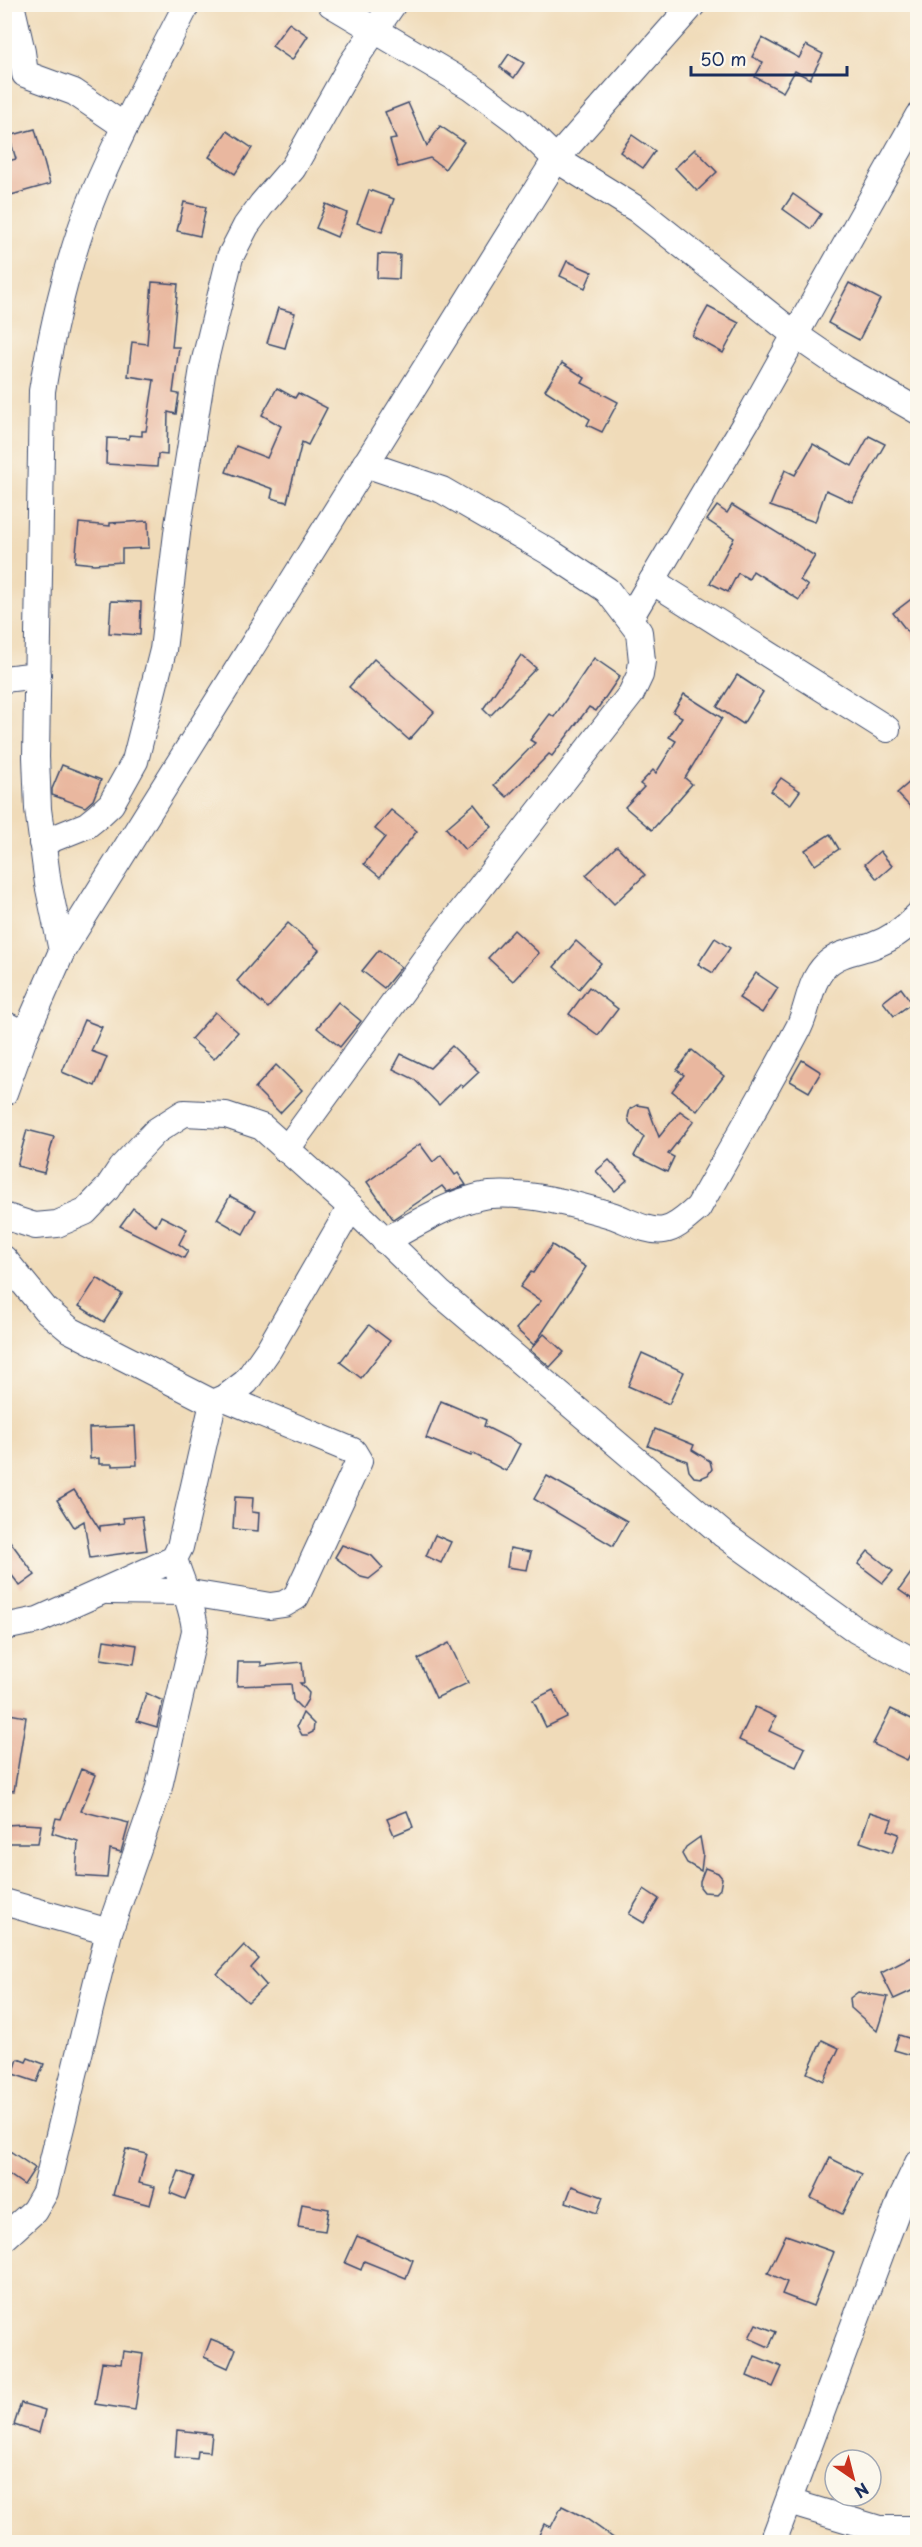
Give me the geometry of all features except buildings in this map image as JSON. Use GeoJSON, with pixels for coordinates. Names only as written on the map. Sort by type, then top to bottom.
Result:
{"type":"FeatureCollection","features":[{"type":"Feature","properties":{"kind":"street"},"geometry":{"type":"LineString","coordinates":[[11,4],[22,52],[15,74],[74,92],[124,126]]}},
{"type":"Feature","properties":{"kind":"street"},"geometry":{"type":"LineString","coordinates":[[62,951],[42,843],[36,757],[42,391],[50,342],[74,255],[95,191],[124,126],[187,4]]}},
{"type":"Feature","properties":{"kind":"street"},"geometry":{"type":"LineString","coordinates":[[331,4],[374,32],[471,87],[518,122],[556,159],[638,210],[794,334],[845,369],[918,411]]}},
{"type":"Feature","properties":{"kind":"street"},"geometry":{"type":"LineString","coordinates":[[42,843],[87,825],[97,817],[111,804],[135,760],[163,650],[178,525],[203,368],[230,257],[246,226],[261,204],[293,168],[352,63],[393,4]]}},
{"type":"Feature","properties":{"kind":"street"},"geometry":{"type":"LineString","coordinates":[[4,1094],[15,1030],[556,159],[693,4]]}},
{"type":"Feature","properties":{"kind":"street"},"geometry":{"type":"LineString","coordinates":[[630,618],[752,412],[918,116]]}},
{"type":"Feature","properties":{"kind":"street"},"geometry":{"type":"LineString","coordinates":[[286,1150],[440,939],[631,694],[640,675],[642,646],[639,632],[607,590],[442,490],[365,464]]}},
{"type":"Feature","properties":{"kind":"street"},"geometry":{"type":"LineString","coordinates":[[652,581],[887,729]]}},
{"type":"Feature","properties":{"kind":"street"},"geometry":{"type":"LineString","coordinates":[[4,680],[38,675]]}},
{"type":"Feature","properties":{"kind":"street"},"geometry":{"type":"LineString","coordinates":[[385,1241],[436,1213],[487,1195],[524,1194],[612,1215],[647,1229],[663,1231],[673,1227],[698,1208],[709,1189],[800,1024],[814,981],[819,973],[827,963],[840,955],[876,945],[910,923],[918,915]]}},
{"type":"Feature","properties":{"kind":"street"},"geometry":{"type":"LineString","coordinates":[[4,1216],[35,1226],[57,1224],[84,1212],[107,1190],[121,1167],[156,1131],[184,1113],[226,1115],[262,1127],[351,1207],[441,1294],[724,1535],[856,1630],[918,1664]]}},
{"type":"Feature","properties":{"kind":"street"},"geometry":{"type":"LineString","coordinates":[[4,1627],[38,1620],[108,1591],[143,1572],[174,1559],[180,1547],[219,1400],[246,1382],[269,1349],[351,1207]]}},
{"type":"Feature","properties":{"kind":"street"},"geometry":{"type":"LineString","coordinates":[[4,1259],[45,1309],[70,1330],[219,1400],[353,1451],[359,1461],[296,1597],[284,1604],[270,1606],[184,1592],[108,1591]]}},
{"type":"Feature","properties":{"kind":"street"},"geometry":{"type":"LineString","coordinates":[[4,2238],[34,2211],[45,2192],[109,1932],[158,1791],[195,1631],[194,1618],[174,1559]]}},
{"type":"Feature","properties":{"kind":"street"},"geometry":{"type":"LineString","coordinates":[[4,1902],[109,1932]]}},
{"type":"Feature","properties":{"kind":"street"},"geometry":{"type":"LineString","coordinates":[[773,2542],[902,2199],[918,2163]]}},
{"type":"Feature","properties":{"kind":"street"},"geometry":{"type":"LineString","coordinates":[[789,2502],[879,2529],[918,2529]]}}]}
